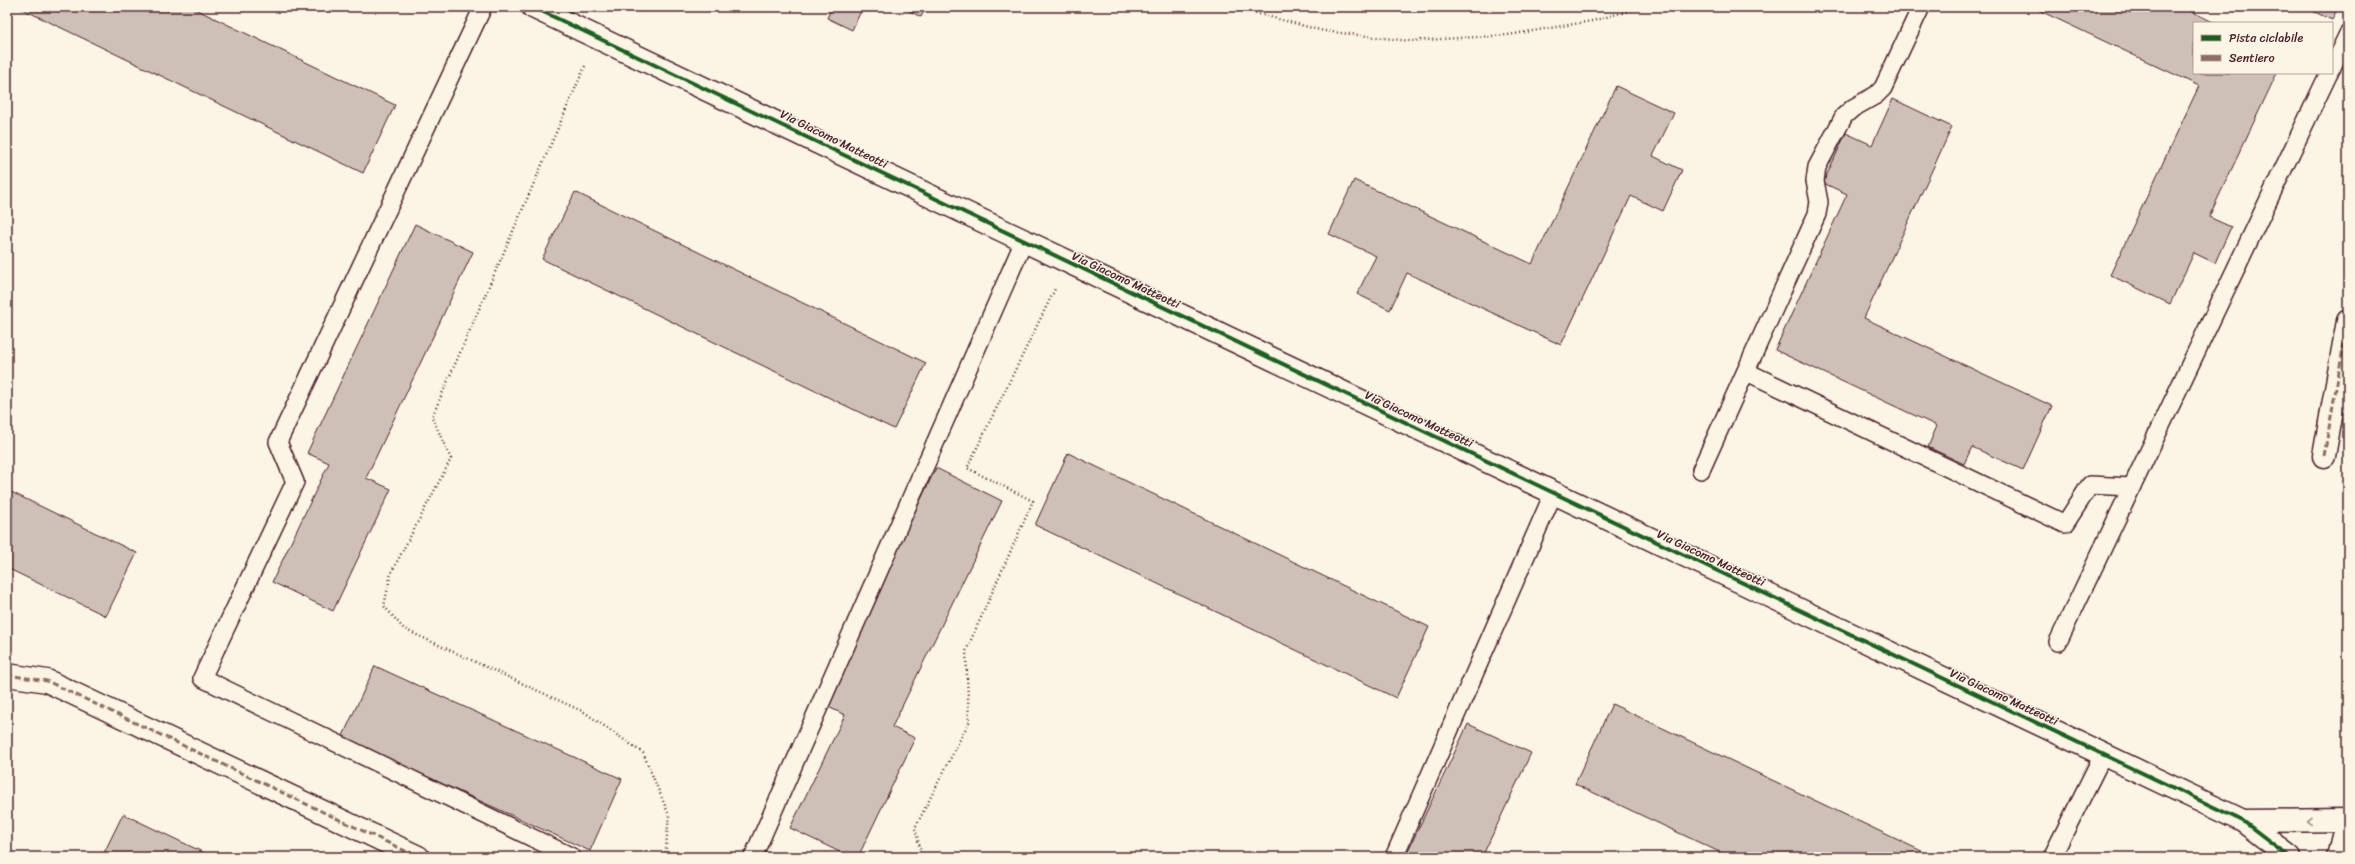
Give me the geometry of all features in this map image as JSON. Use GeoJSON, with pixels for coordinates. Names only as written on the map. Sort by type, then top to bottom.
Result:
{"type":"FeatureCollection","features":[{"type":"Feature","properties":{"kind":"street","name":"Via Giacomo Matteotti"},"geometry":{"type":"LineString","coordinates":[[533,7],[1024,240],[1068,263],[1553,494],[2243,821],[2290,857]]}},
{"type":"Feature","properties":{"kind":"street"},"geometry":{"type":"LineString","coordinates":[[2324,456],[2348,321]]}},
{"type":"Feature","properties":{"kind":"street"},"geometry":{"type":"LineString","coordinates":[[7,675],[47,681],[418,857]]}},
{"type":"Feature","properties":{"kind":"street","name":"Via Giacomo Matteotti"},"geometry":{"type":"LineString","coordinates":[[2243,821],[2348,820]]}},
{"type":"Feature","properties":{"kind":"street"},"geometry":{"type":"LineString","coordinates":[[2338,857],[2344,836],[2348,830]]}},
{"type":"Feature","properties":{"kind":"lane"},"geometry":{"type":"LineString","coordinates":[[483,7],[278,442],[295,482],[202,678],[572,857]]}},
{"type":"Feature","properties":{"kind":"lane"},"geometry":{"type":"LineString","coordinates":[[1701,470],[1747,372],[1817,214],[1819,202],[1815,181],[1817,168],[1844,116],[1853,108],[1876,96],[1883,88],[1921,7]]}},
{"type":"Feature","properties":{"kind":"lane"},"geometry":{"type":"LineString","coordinates":[[2333,65],[2348,34]]}},
{"type":"Feature","properties":{"kind":"lane"},"geometry":{"type":"LineString","coordinates":[[2058,642],[2329,74]]}},
{"type":"Feature","properties":{"kind":"lane"},"geometry":{"type":"LineString","coordinates":[[753,857],[1024,240]]}},
{"type":"Feature","properties":{"kind":"lane"},"geometry":{"type":"LineString","coordinates":[[1747,372],[2065,524],[2090,485],[2132,487]]}},
{"type":"Feature","properties":{"kind":"lane"},"geometry":{"type":"LineString","coordinates":[[1394,857],[1553,494]]}},
{"type":"Feature","properties":{"kind":"lane"},"geometry":{"type":"LineString","coordinates":[[2052,857],[2103,755]]}},
{"type":"Feature","properties":{"kind":"path"},"geometry":{"type":"LineString","coordinates":[[1232,7],[1324,31],[1410,41],[1508,35],[1592,21],[1643,7]]}},
{"type":"Feature","properties":{"kind":"path"},"geometry":{"type":"LineString","coordinates":[[598,37],[432,417],[451,460],[391,573],[384,606],[404,629],[584,712],[643,753],[669,815],[665,857]]}},
{"type":"Feature","properties":{"kind":"path"},"geometry":{"type":"LineString","coordinates":[[922,857],[915,828],[969,722],[966,651],[1034,501],[968,468],[1068,263]]}},
{"type":"Feature","properties":{"kind":"building"},"geometry":{"type":"Polygon","coordinates":[[[18,7],[191,7],[395,105],[363,173],[18,7]]]}},
{"type":"Feature","properties":{"kind":"building"},"geometry":{"type":"Polygon","coordinates":[[[832,7],[863,7],[852,30],[827,18],[832,7]]]}},
{"type":"Feature","properties":{"kind":"building"},"geometry":{"type":"Polygon","coordinates":[[[901,7],[926,7],[921,17],[901,7]]]}},
{"type":"Feature","properties":{"kind":"building"},"geometry":{"type":"Polygon","coordinates":[[[2032,7],[2182,7],[2213,22],[2193,22],[2193,74],[2277,74],[2209,217],[2231,227],[2215,263],[2194,253],[2170,304],[2110,275],[2199,86],[2032,7]]]}},
{"type":"Feature","properties":{"kind":"building"},"geometry":{"type":"Polygon","coordinates":[[[2304,7],[2338,7],[2332,20],[2304,7]]]}},
{"type":"Feature","properties":{"kind":"building"},"geometry":{"type":"Polygon","coordinates":[[[1616,86],[1674,113],[1653,156],[1682,170],[1663,211],[1631,196],[1561,345],[1407,273],[1390,310],[1357,294],[1376,256],[1329,234],[1354,180],[1532,264],[1616,86]]]}},
{"type":"Feature","properties":{"kind":"building"},"geometry":{"type":"Polygon","coordinates":[[[1893,99],[1952,127],[1864,318],[2052,406],[2023,470],[1972,447],[1964,464],[1928,447],[1937,426],[1775,350],[1847,194],[1823,183],[1846,133],[1872,145],[1893,99]]]}},
{"type":"Feature","properties":{"kind":"building"},"geometry":{"type":"Polygon","coordinates":[[[575,192],[926,363],[894,429],[542,259],[575,192]]]}},
{"type":"Feature","properties":{"kind":"building"},"geometry":{"type":"Polygon","coordinates":[[[415,224],[473,252],[366,478],[391,489],[333,611],[272,582],[329,463],[307,453],[415,224]]]}},
{"type":"Feature","properties":{"kind":"building"},"geometry":{"type":"Polygon","coordinates":[[[1068,453],[1429,627],[1396,698],[1035,525],[1068,453]]]}},
{"type":"Feature","properties":{"kind":"building"},"geometry":{"type":"Polygon","coordinates":[[[936,468],[1002,501],[892,727],[915,738],[858,857],[850,857],[790,828],[845,715],[822,704],[936,468]]]}},
{"type":"Feature","properties":{"kind":"building"},"geometry":{"type":"Polygon","coordinates":[[[7,490],[137,553],[106,616],[7,568],[7,490]]]}},
{"type":"Feature","properties":{"kind":"building"},"geometry":{"type":"Polygon","coordinates":[[[375,666],[622,779],[590,851],[342,738],[375,666]]]}},
{"type":"Feature","properties":{"kind":"building"},"geometry":{"type":"Polygon","coordinates":[[[1612,704],[1934,857],[1730,857],[1575,784],[1612,704]]]}},
{"type":"Feature","properties":{"kind":"building"},"geometry":{"type":"Polygon","coordinates":[[[1468,724],[1531,753],[1482,857],[1405,857],[1468,724]]]}},
{"type":"Feature","properties":{"kind":"building"},"geometry":{"type":"Polygon","coordinates":[[[123,814],[213,857],[102,857],[123,814]]]}},
{"type":"Feature","properties":{"kind":"marked path"},"geometry":{"type":"LineString","coordinates":[[2324,456],[2348,321]]}},
{"type":"Feature","properties":{"kind":"marked path"},"geometry":{"type":"LineString","coordinates":[[7,675],[47,681],[418,857]]}},
{"type":"Feature","properties":{"kind":"cycle path"},"geometry":{"type":"LineString","coordinates":[[533,7],[2243,821],[2290,857]]}}]}
